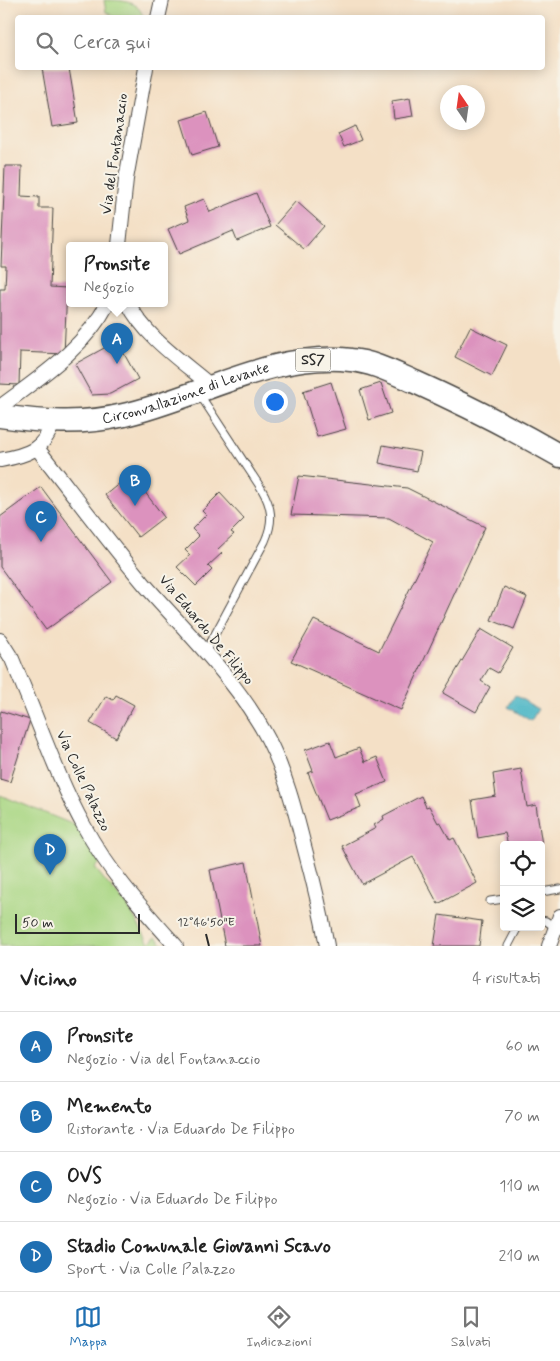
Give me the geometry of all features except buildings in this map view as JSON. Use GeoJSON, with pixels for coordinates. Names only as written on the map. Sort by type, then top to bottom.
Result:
{"type":"FeatureCollection","features":[{"type":"Feature","properties":{"kind":"main road","name":"Circonvallazione di Levante"},"geometry":{"type":"LineString","coordinates":[[0,416],[53,422],[84,422],[125,415],[274,366],[328,358],[357,361],[380,368],[447,397],[560,456]]}},
{"type":"Feature","properties":{"kind":"street"},"geometry":{"type":"LineString","coordinates":[[159,15],[162,0]]}},
{"type":"Feature","properties":{"kind":"street","name":"Via del Fontanaccio"},"geometry":{"type":"LineString","coordinates":[[119,242],[126,179],[146,70]]}},
{"type":"Feature","properties":{"kind":"street"},"geometry":{"type":"LineString","coordinates":[[0,407],[37,380],[70,352],[90,332],[106,307]]}},
{"type":"Feature","properties":{"kind":"street"},"geometry":{"type":"LineString","coordinates":[[130,307],[139,321],[204,389]]}},
{"type":"Feature","properties":{"kind":"street"},"geometry":{"type":"LineString","coordinates":[[0,460],[37,448],[48,435],[53,422]]}},
{"type":"Feature","properties":{"kind":"street","name":"Via Eduardo De Filippo"},"geometry":{"type":"LineString","coordinates":[[37,448],[133,570],[206,651],[231,682],[266,736],[279,764],[301,833],[327,946]]}},
{"type":"Feature","properties":{"kind":"street","name":"Via Colle Palazzo"},"geometry":{"type":"LineString","coordinates":[[0,640],[20,676],[64,785],[89,835],[104,860],[136,902],[176,946]]}},
{"type":"Feature","properties":{"kind":"street"},"geometry":{"type":"LineString","coordinates":[[549,946],[558,922]]}},
{"type":"Feature","properties":{"kind":"lane"},"geometry":{"type":"LineString","coordinates":[[204,389],[268,501],[271,514],[270,529],[266,541],[206,651]]}},
{"type":"Feature","properties":{"kind":"lane"},"geometry":{"type":"LineString","coordinates":[[545,891],[560,889]]}},
{"type":"Feature","properties":{"kind":"lane"},"geometry":{"type":"LineString","coordinates":[[490,901],[500,900]]}},
{"type":"Feature","properties":{"kind":"lane"},"geometry":{"type":"LineString","coordinates":[[545,921],[558,922]]}},
{"type":"Feature","properties":{"kind":"lane"},"geometry":{"type":"LineString","coordinates":[[508,946],[516,931]]}},
{"type":"Feature","properties":{"kind":"green space"},"geometry":{"type":"Polygon","coordinates":[[[104,0],[122,1],[133,4],[141,11],[142,15],[111,15],[106,12],[104,0]]]}},
{"type":"Feature","properties":{"kind":"green space"},"geometry":{"type":"Polygon","coordinates":[[[0,795],[77,826],[100,863],[95,868],[127,905],[149,943],[156,937],[164,946],[0,946],[0,795]]]}},
{"type":"Feature","properties":{"kind":"water"},"geometry":{"type":"Polygon","coordinates":[[[515,695],[538,709],[531,721],[508,707],[515,695]]]}},
{"type":"Feature","properties":{"kind":"place","name":"Pronsite"},"geometry":{"type":"Point","coordinates":[117,364]}},
{"type":"Feature","properties":{"kind":"place","name":"Memento"},"geometry":{"type":"Point","coordinates":[135,506]}},
{"type":"Feature","properties":{"kind":"place","name":"OVS"},"geometry":{"type":"Point","coordinates":[41,542]}},
{"type":"Feature","properties":{"kind":"place","name":"Stadio Comunale Giovanni Scavo"},"geometry":{"type":"Point","coordinates":[50,875]}}]}
